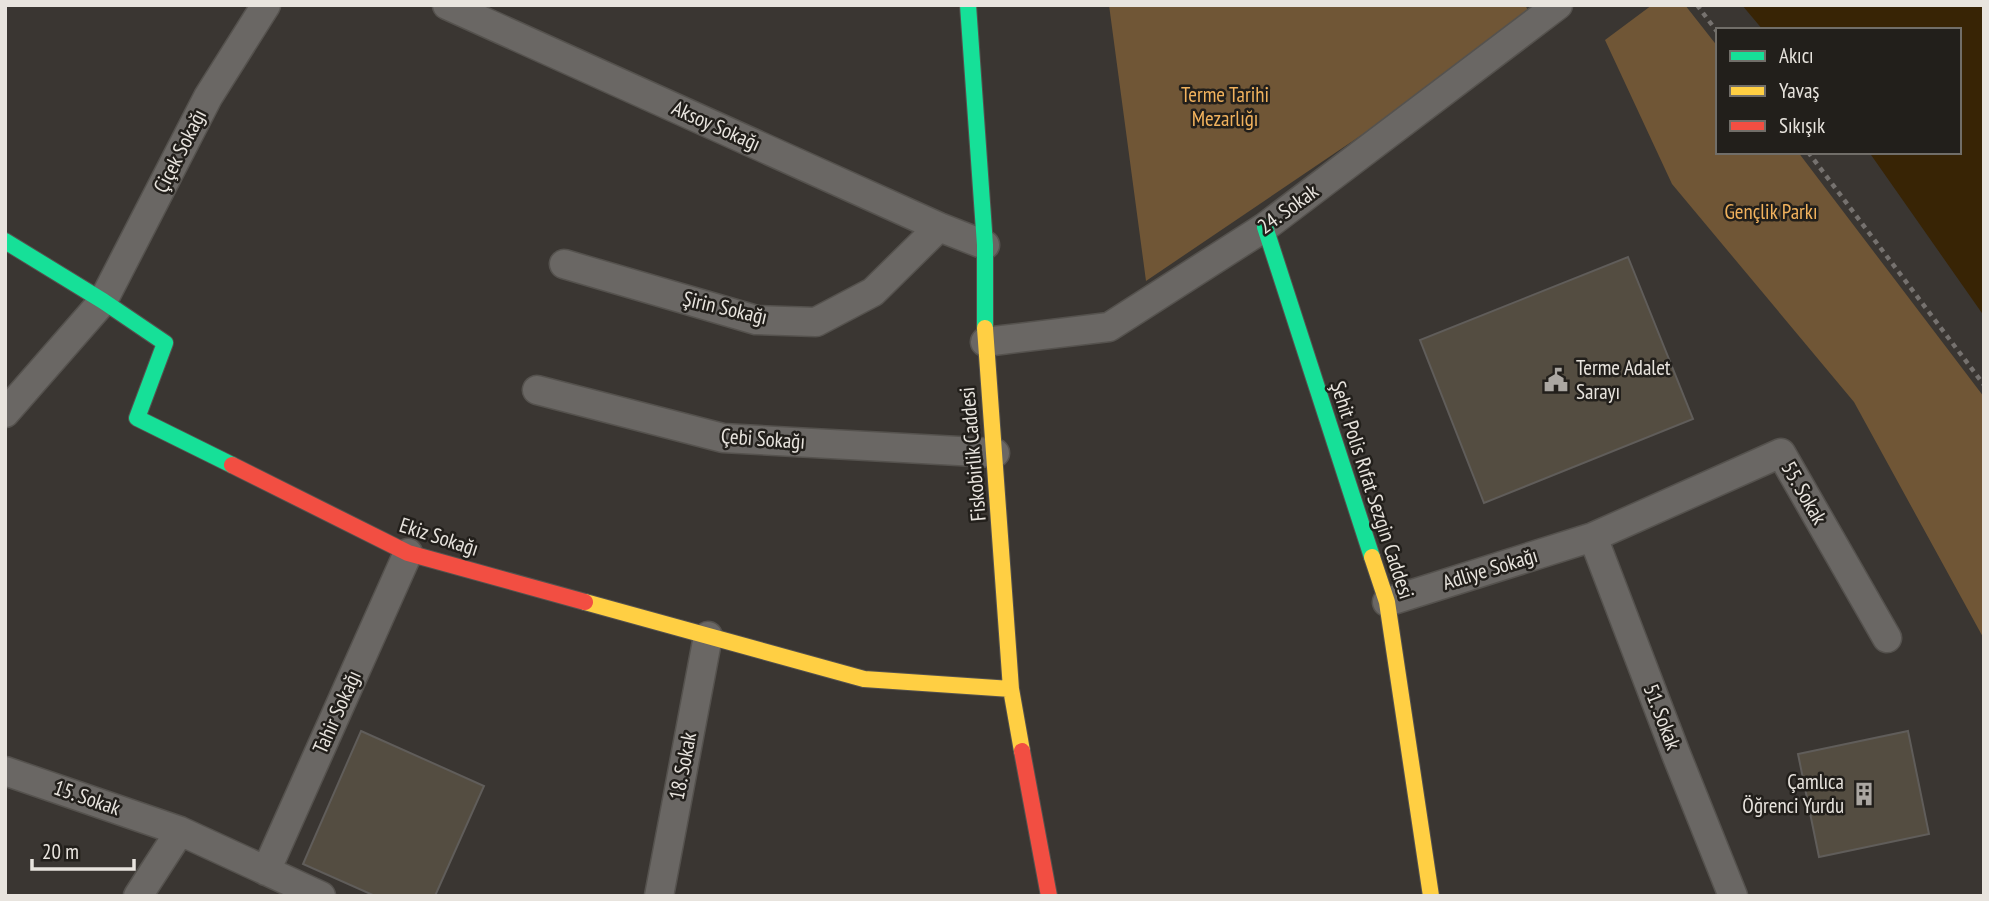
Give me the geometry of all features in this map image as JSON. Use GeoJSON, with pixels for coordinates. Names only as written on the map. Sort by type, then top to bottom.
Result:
{"type":"FeatureCollection","features":[{"type":"Feature","properties":{"kind":"street","name":"Çiçek Sokağı"},"geometry":{"type":"LineString","coordinates":[[5,413],[103,301],[208,97],[266,5]]}},
{"type":"Feature","properties":{"kind":"street","name":"Aksoy Sokağı"},"geometry":{"type":"LineString","coordinates":[[447,5],[939,227],[985,245]]}},
{"type":"Feature","properties":{"kind":"street","name":"Fiskobirlik Caddesi"},"geometry":{"type":"LineString","coordinates":[[968,5],[985,245],[985,342],[1011,689],[1049,896]]}},
{"type":"Feature","properties":{"kind":"street","name":"24. Sokak"},"geometry":{"type":"LineString","coordinates":[[985,342],[1109,327],[1265,227],[1558,5]]}},
{"type":"Feature","properties":{"kind":"street","name":"Şirin Sokağı"},"geometry":{"type":"LineString","coordinates":[[564,264],[756,320],[816,322],[873,292],[939,227]]}},
{"type":"Feature","properties":{"kind":"street","name":"Şehit Polis Rıfat Sezgin Caddesi"},"geometry":{"type":"LineString","coordinates":[[1265,227],[1387,602],[1431,896]]}},
{"type":"Feature","properties":{"kind":"street","name":"Ekiz Sokağı"},"geometry":{"type":"LineString","coordinates":[[5,241],[165,343],[137,418],[408,553],[864,679],[1011,689]]}},
{"type":"Feature","properties":{"kind":"street","name":"Çebi Sokağı"},"geometry":{"type":"LineString","coordinates":[[537,390],[723,438],[995,453]]}},
{"type":"Feature","properties":{"kind":"street","name":"55. Sokak"},"geometry":{"type":"LineString","coordinates":[[1593,537],[1781,453],[1887,638]]}},
{"type":"Feature","properties":{"kind":"street","name":"Adliye Sokağı"},"geometry":{"type":"LineString","coordinates":[[1387,602],[1593,537]]}},
{"type":"Feature","properties":{"kind":"street","name":"51. Sokak"},"geometry":{"type":"LineString","coordinates":[[1593,537],[1733,896]]}},
{"type":"Feature","properties":{"kind":"street","name":"Tahir Sokağı"},"geometry":{"type":"LineString","coordinates":[[266,871],[408,553]]}},
{"type":"Feature","properties":{"kind":"street","name":"18. Sokak"},"geometry":{"type":"LineString","coordinates":[[659,896],[708,636]]}},
{"type":"Feature","properties":{"kind":"street","name":"15. Sokak"},"geometry":{"type":"LineString","coordinates":[[6,770],[180,831],[321,896]]}},
{"type":"Feature","properties":{"kind":"street"},"geometry":{"type":"LineString","coordinates":[[138,896],[180,831]]}},
{"type":"Feature","properties":{"kind":"path"},"geometry":{"type":"LineString","coordinates":[[1697,5],[1716,30]]}},
{"type":"Feature","properties":{"kind":"path"},"geometry":{"type":"LineString","coordinates":[[1810,154],[1984,385]]}},
{"type":"Feature","properties":{"kind":"green space","name":"Terme Tarihi Mezarlığı"},"geometry":{"type":"Polygon","coordinates":[[[1109,5],[1525,5],[1533,19],[1146,281],[1109,5]]]}},
{"type":"Feature","properties":{"kind":"green space","name":"Gençlik Parkı"},"geometry":{"type":"Polygon","coordinates":[[[1652,5],[1685,5],[1716,44],[1716,154],[1800,154],[1984,397],[1984,639],[1854,402],[1672,184],[1605,40],[1652,5]]]}},
{"type":"Feature","properties":{"kind":"shaded area"},"geometry":{"type":"Polygon","coordinates":[[[1742,5],[1980,5],[1984,10],[1984,316],[1870,154],[1961,154],[1961,28],[1761,28],[1742,5]]]}},
{"type":"Feature","properties":{"kind":"building","name":"Terme Adalet Sarayı"},"geometry":{"type":"Polygon","coordinates":[[[1628,257],[1693,419],[1484,503],[1420,340],[1628,257]]]}},
{"type":"Feature","properties":{"kind":"building"},"geometry":{"type":"Polygon","coordinates":[[[361,731],[484,786],[435,896],[375,896],[303,864],[361,731]]]}},
{"type":"Feature","properties":{"kind":"building","name":"Çamlıca Öğrenci Yurdu"},"geometry":{"type":"Polygon","coordinates":[[[1908,731],[1929,834],[1819,857],[1798,754],[1908,731]]]}},
{"type":"Feature","properties":{"kind":"traffic: fast"},"geometry":{"type":"LineString","coordinates":[[968,5],[985,245],[985,328]]}},
{"type":"Feature","properties":{"kind":"traffic: fast"},"geometry":{"type":"LineString","coordinates":[[1265,227],[1372,557]]}},
{"type":"Feature","properties":{"kind":"traffic: fast"},"geometry":{"type":"LineString","coordinates":[[5,241],[165,343],[137,418],[232,465]]}},
{"type":"Feature","properties":{"kind":"traffic: slow"},"geometry":{"type":"LineString","coordinates":[[985,328],[1011,689],[1022,751]]}},
{"type":"Feature","properties":{"kind":"traffic: slow"},"geometry":{"type":"LineString","coordinates":[[1372,557],[1387,602],[1431,896]]}},
{"type":"Feature","properties":{"kind":"traffic: slow"},"geometry":{"type":"LineString","coordinates":[[585,602],[864,679],[1011,689]]}},
{"type":"Feature","properties":{"kind":"traffic: jam"},"geometry":{"type":"LineString","coordinates":[[232,465],[408,553],[585,602]]}},
{"type":"Feature","properties":{"kind":"traffic: jam"},"geometry":{"type":"LineString","coordinates":[[1022,751],[1049,896]]}},
{"type":"Feature","properties":{"kind":"place","name":"Terme Adalet Sarayı"},"geometry":{"type":"Point","coordinates":[1556,380]}},
{"type":"Feature","properties":{"kind":"place","name":"Çamlıca Öğrenci Yurdu"},"geometry":{"type":"Point","coordinates":[1864,794]}}]}
